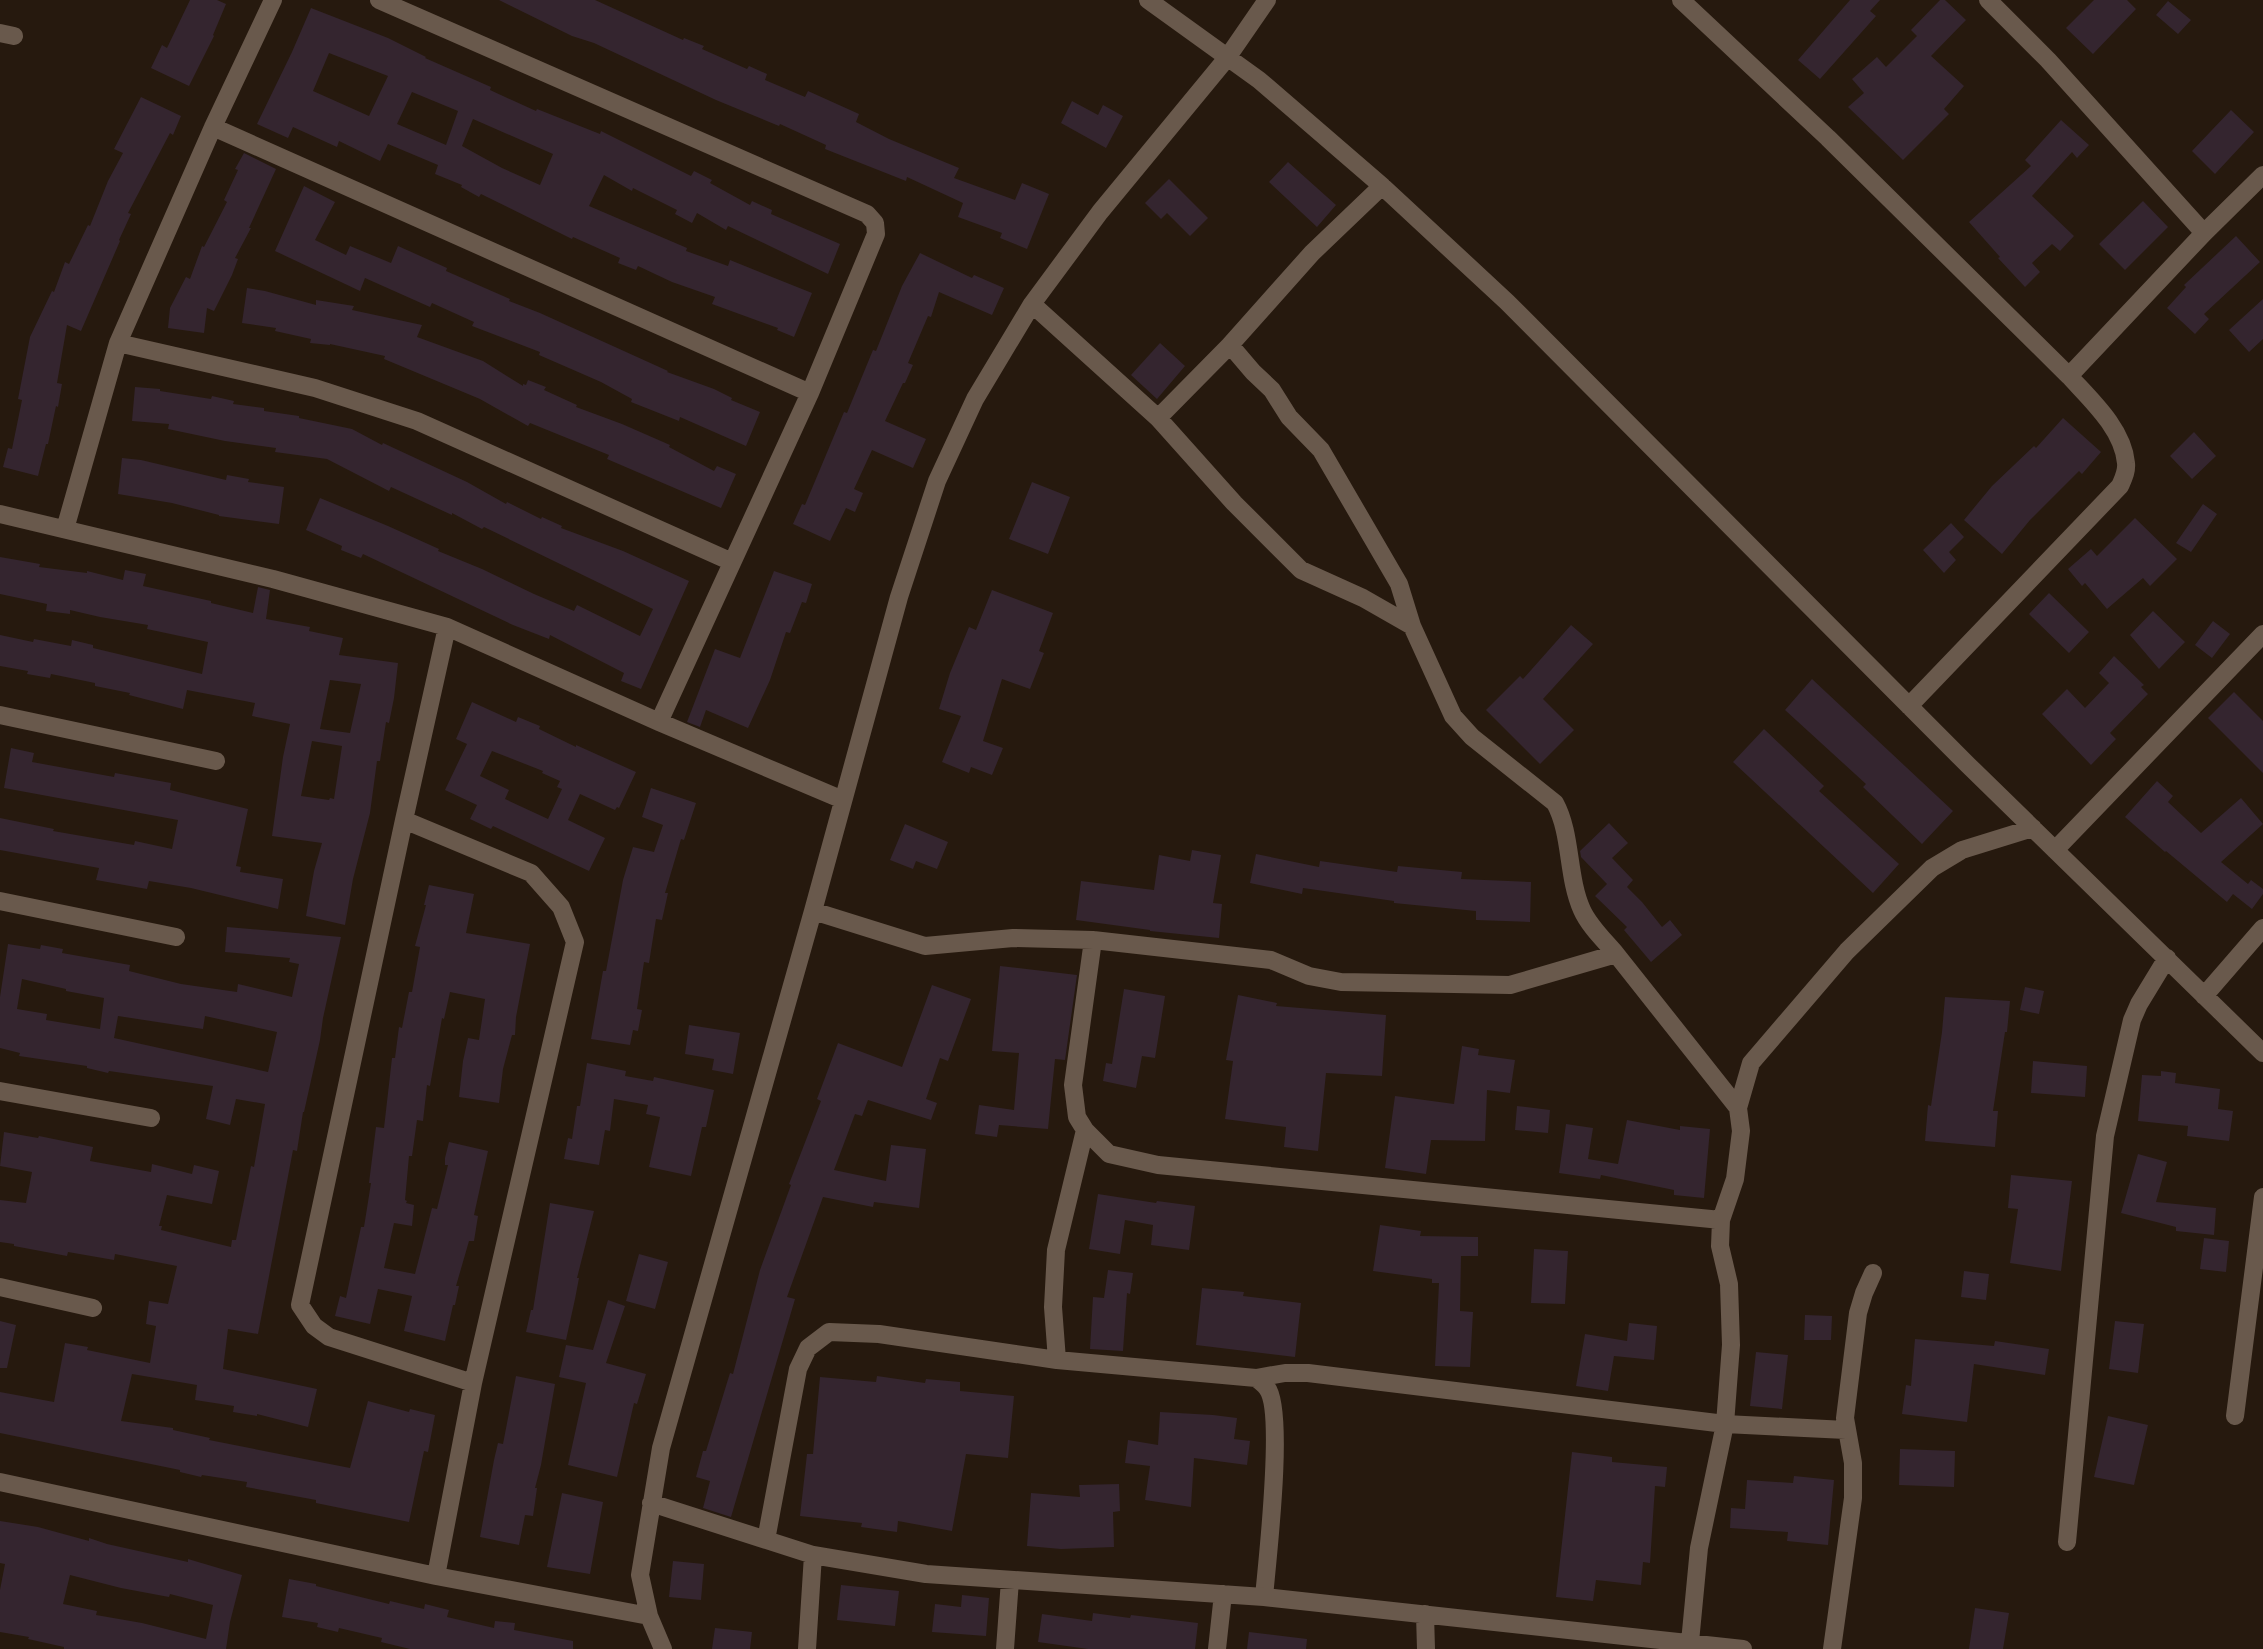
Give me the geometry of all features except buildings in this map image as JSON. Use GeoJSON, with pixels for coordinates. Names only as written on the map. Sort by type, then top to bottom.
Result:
{"type":"FeatureCollection","features":[{"type":"Feature","properties":{"kind":"street"},"geometry":{"type":"LineString","coordinates":[[65,529],[118,343],[213,127],[273,0]]}},
{"type":"Feature","properties":{"kind":"street"},"geometry":{"type":"LineString","coordinates":[[379,0],[867,214],[875,223],[876,234],[810,393],[659,722]]}},
{"type":"Feature","properties":{"kind":"street"},"geometry":{"type":"LineString","coordinates":[[1148,0],[1259,80],[1382,186],[1507,302],[1909,706],[2263,1053]]}},
{"type":"Feature","properties":{"kind":"street"},"geometry":{"type":"LineString","coordinates":[[663,1649],[649,1616],[640,1575],[661,1448],[899,597],[938,481],[975,399],[1032,304],[1100,212],[1227,58],[1267,0]]}},
{"type":"Feature","properties":{"kind":"street"},"geometry":{"type":"LineString","coordinates":[[1681,0],[1828,138],[2069,376],[2100,410],[2123,450],[2126,465],[2120,486],[1909,706]]}},
{"type":"Feature","properties":{"kind":"street"},"geometry":{"type":"LineString","coordinates":[[1988,0],[2048,60],[2204,234]]}},
{"type":"Feature","properties":{"kind":"street"},"geometry":{"type":"LineString","coordinates":[[213,127],[810,393]]}},
{"type":"Feature","properties":{"kind":"street"},"geometry":{"type":"LineString","coordinates":[[2069,376],[2263,175]]}},
{"type":"Feature","properties":{"kind":"street"},"geometry":{"type":"LineString","coordinates":[[1158,418],[1230,345],[1312,253],[1382,186]]}},
{"type":"Feature","properties":{"kind":"street"},"geometry":{"type":"LineString","coordinates":[[1032,304],[1158,418],[1234,503],[1301,570],[1363,598],[1412,626]]}},
{"type":"Feature","properties":{"kind":"street"},"geometry":{"type":"LineString","coordinates":[[118,343],[315,388],[417,421],[732,562]]}},
{"type":"Feature","properties":{"kind":"street"},"geometry":{"type":"LineString","coordinates":[[1230,345],[1272,390],[1289,417],[1321,450],[1399,584],[1412,626],[1453,716],[1472,737],[1555,803],[1562,816],[1576,894],[1582,912],[1738,1108]]}},
{"type":"Feature","properties":{"kind":"street"},"geometry":{"type":"LineString","coordinates":[[0,514],[273,579],[447,627],[659,722],[843,800]]}},
{"type":"Feature","properties":{"kind":"street"},"geometry":{"type":"LineString","coordinates":[[447,627],[300,1305],[314,1326],[329,1337],[473,1383]]}},
{"type":"Feature","properties":{"kind":"street"},"geometry":{"type":"LineString","coordinates":[[2055,850],[2263,634]]}},
{"type":"Feature","properties":{"kind":"street"},"geometry":{"type":"LineString","coordinates":[[0,715],[216,761]]}},
{"type":"Feature","properties":{"kind":"street"},"geometry":{"type":"LineString","coordinates":[[404,820],[531,873],[561,907],[575,942],[473,1383],[436,1576]]}},
{"type":"Feature","properties":{"kind":"street"},"geometry":{"type":"LineString","coordinates":[[1690,1642],[1699,1548],[1725,1424],[1731,1312],[1729,1284],[1720,1246],[1721,1220],[1738,1159],[1741,1131],[1738,1108],[1750,1063],[1847,951],[1932,868],[1962,850],[2033,828]]}},
{"type":"Feature","properties":{"kind":"street"},"geometry":{"type":"LineString","coordinates":[[0,901],[176,937]]}},
{"type":"Feature","properties":{"kind":"street"},"geometry":{"type":"LineString","coordinates":[[813,911],[925,946],[1013,938],[1094,940],[1270,960],[1309,976],[1341,982],[1510,985],[1616,954]]}},
{"type":"Feature","properties":{"kind":"street"},"geometry":{"type":"LineString","coordinates":[[2204,996],[2263,928]]}},
{"type":"Feature","properties":{"kind":"street"},"geometry":{"type":"LineString","coordinates":[[1094,940],[1073,1085],[1077,1117],[1085,1130],[1109,1154],[1158,1165],[1721,1220]]}},
{"type":"Feature","properties":{"kind":"street"},"geometry":{"type":"LineString","coordinates":[[2067,1542],[2105,1136],[2132,1020],[2167,958]]}},
{"type":"Feature","properties":{"kind":"street"},"geometry":{"type":"LineString","coordinates":[[0,1090],[151,1118]]}},
{"type":"Feature","properties":{"kind":"street"},"geometry":{"type":"LineString","coordinates":[[1058,1360],[1053,1307],[1056,1250],[1085,1130]]}},
{"type":"Feature","properties":{"kind":"street"},"geometry":{"type":"LineString","coordinates":[[2235,1416],[2263,1197]]}},
{"type":"Feature","properties":{"kind":"street"},"geometry":{"type":"LineString","coordinates":[[1832,1649],[1853,1498],[1853,1463],[1845,1418],[1858,1313],[1873,1274]]}},
{"type":"Feature","properties":{"kind":"street"},"geometry":{"type":"LineString","coordinates":[[0,1287],[93,1308]]}},
{"type":"Feature","properties":{"kind":"street"},"geometry":{"type":"LineString","coordinates":[[766,1540],[798,1369],[808,1348],[829,1332],[879,1334],[1058,1360],[1256,1378],[1285,1373],[1308,1373],[1725,1424],[1846,1430]]}},
{"type":"Feature","properties":{"kind":"street"},"geometry":{"type":"LineString","coordinates":[[1256,1378],[1268,1389],[1273,1411],[1271,1532],[1264,1597]]}},
{"type":"Feature","properties":{"kind":"street"},"geometry":{"type":"LineString","coordinates":[[0,1482],[436,1576],[649,1616]]}},
{"type":"Feature","properties":{"kind":"street"},"geometry":{"type":"LineString","coordinates":[[651,1503],[813,1554],[926,1574],[1264,1597],[1425,1614],[1643,1643],[1690,1642],[1743,1649]]}},
{"type":"Feature","properties":{"kind":"street"},"geometry":{"type":"LineString","coordinates":[[807,1649],[813,1554]]}},
{"type":"Feature","properties":{"kind":"street"},"geometry":{"type":"LineString","coordinates":[[1005,1649],[1010,1580]]}},
{"type":"Feature","properties":{"kind":"street"},"geometry":{"type":"LineString","coordinates":[[1217,1649],[1223,1594]]}},
{"type":"Feature","properties":{"kind":"street"},"geometry":{"type":"LineString","coordinates":[[1425,1614],[1426,1649]]}}]}
